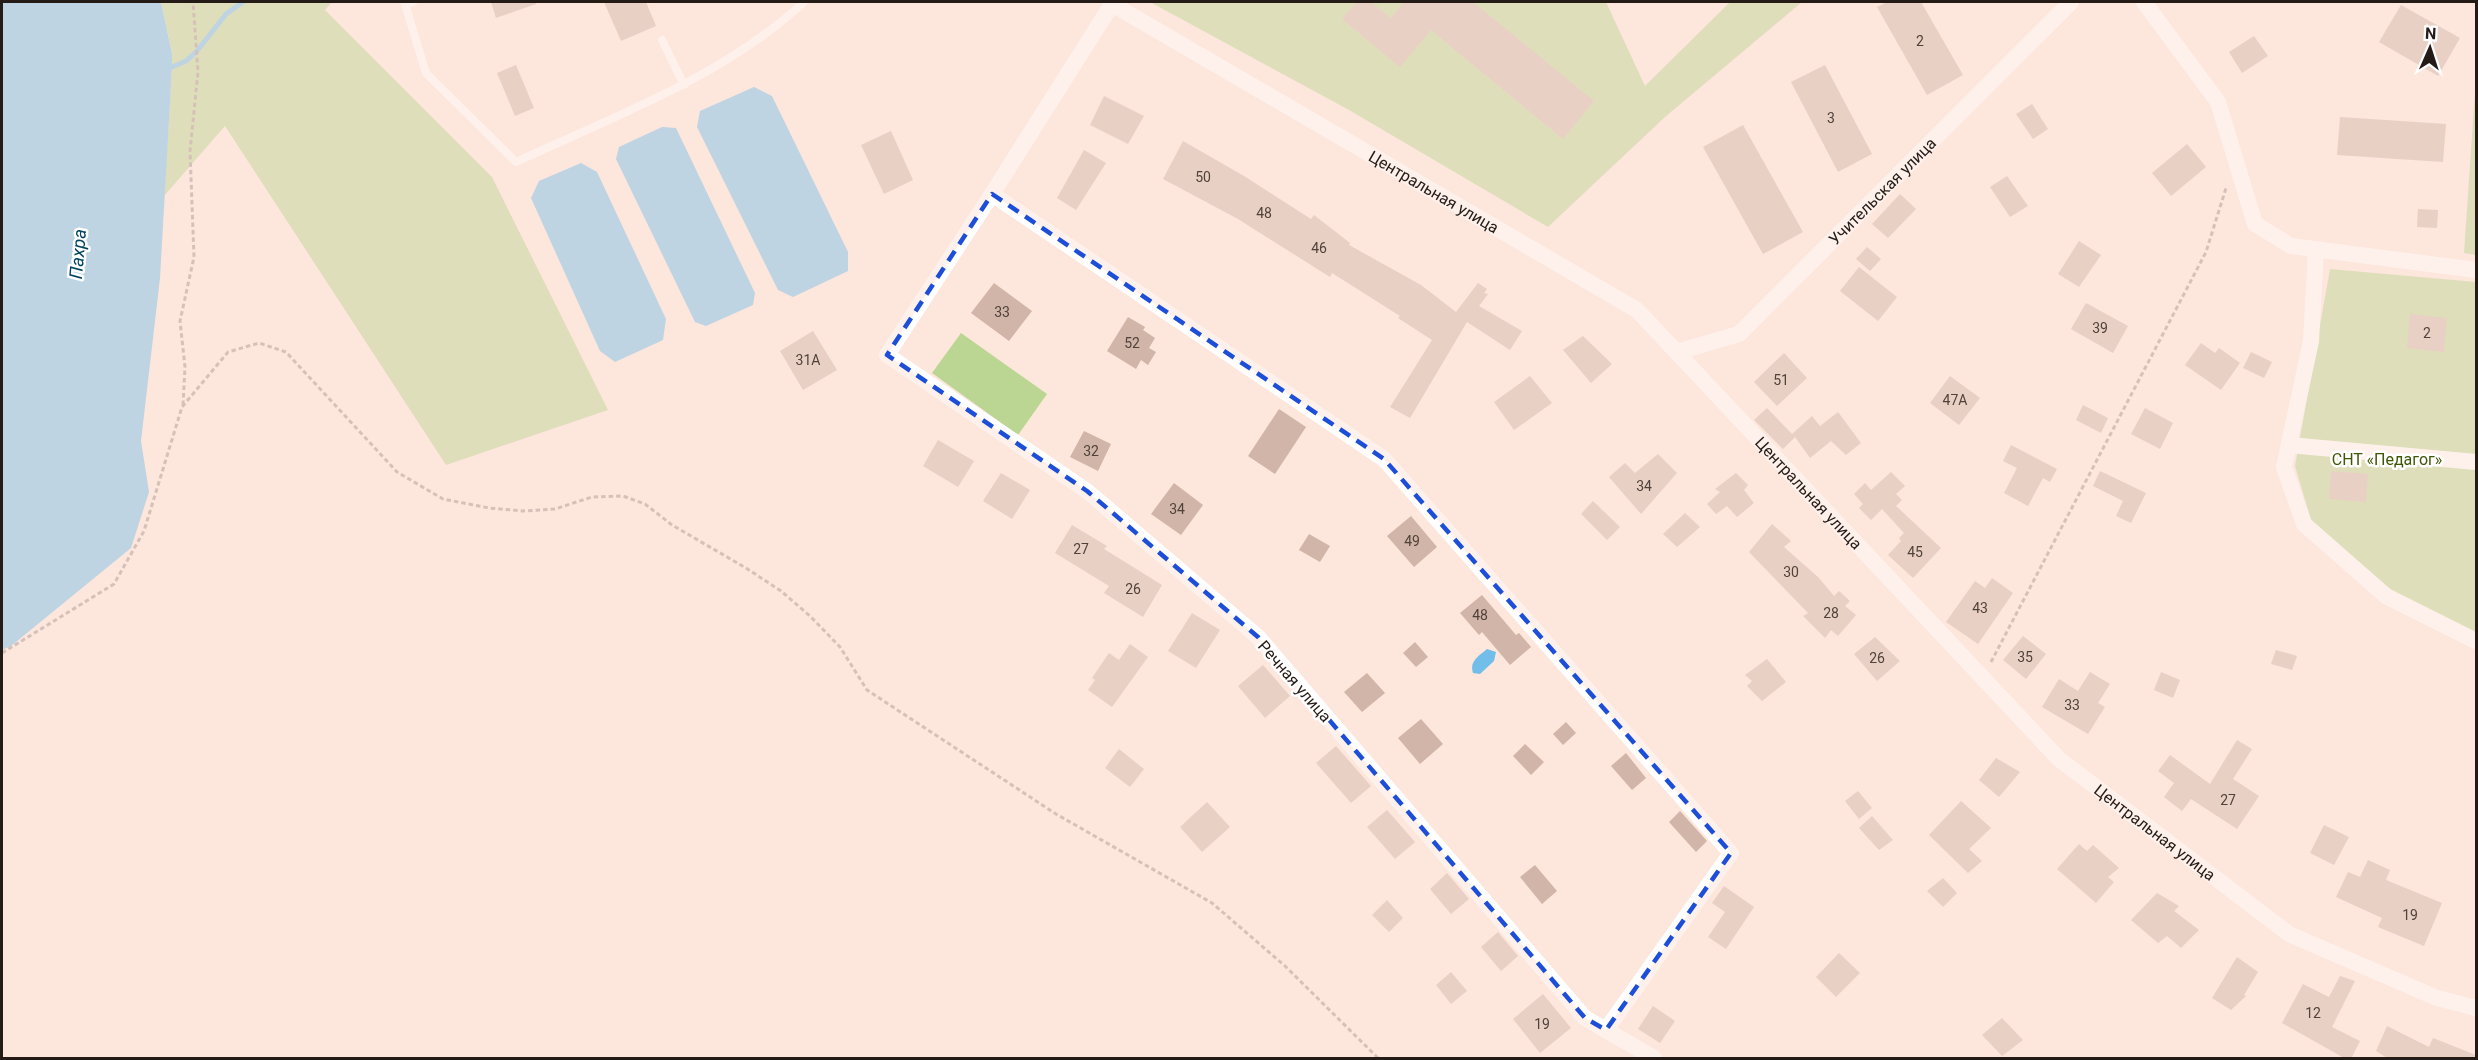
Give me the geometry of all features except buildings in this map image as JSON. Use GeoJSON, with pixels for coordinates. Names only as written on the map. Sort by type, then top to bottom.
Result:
{"type":"FeatureCollection","features":[{"type":"Feature","properties":{"kind":"street","name":"Учительская улица"},"geometry":{"type":"LineString","coordinates":[[1677,352],[1739,334],[2070,2]]}},
{"type":"Feature","properties":{"kind":"street"},"geometry":{"type":"LineString","coordinates":[[2144,2],[2218,102],[2255,224],[2291,246],[2476,270]]}},
{"type":"Feature","properties":{"kind":"street","name":"Центральная улица"},"geometry":{"type":"LineString","coordinates":[[1109,3],[1637,309],[2059,759],[2289,934],[2437,998],[2476,1008]]}},
{"type":"Feature","properties":{"kind":"street"},"geometry":{"type":"LineString","coordinates":[[1109,3],[992,194],[1384,459],[1731,853],[1606,1030]]}},
{"type":"Feature","properties":{"kind":"street","name":"Речная улица"},"geometry":{"type":"LineString","coordinates":[[992,194],[887,354],[1088,491],[1258,637],[1585,1018],[1654,1059]]}},
{"type":"Feature","properties":{"kind":"street"},"geometry":{"type":"LineString","coordinates":[[2316,249],[2311,341],[2284,467],[2304,524],[2386,596],[2476,641]]}},
{"type":"Feature","properties":{"kind":"street"},"geometry":{"type":"LineString","coordinates":[[2289,445],[2476,462]]}},
{"type":"Feature","properties":{"kind":"lane"},"geometry":{"type":"LineString","coordinates":[[413,2],[405,4],[426,72],[516,162],[684,85],[776,27],[804,2]]}},
{"type":"Feature","properties":{"kind":"lane"},"geometry":{"type":"LineString","coordinates":[[662,39],[684,85]]}},
{"type":"Feature","properties":{"kind":"path"},"geometry":{"type":"LineString","coordinates":[[2,653],[114,584],[144,531],[182,407],[185,367],[180,321],[194,256],[190,151],[198,72],[193,2]]}},
{"type":"Feature","properties":{"kind":"path"},"geometry":{"type":"LineString","coordinates":[[1983,677],[2206,252],[2235,158]]}},
{"type":"Feature","properties":{"kind":"path"},"geometry":{"type":"LineString","coordinates":[[182,407],[228,352],[259,343],[286,352],[397,472],[443,499],[489,508],[523,511],[555,509],[592,497],[623,495],[645,504],[672,525],[781,591],[810,616],[840,647],[867,690],[877,698],[1056,814],[1212,903],[1285,966],[1378,1059]]}},
{"type":"Feature","properties":{"kind":"highlighted area"},"geometry":{"type":"Polygon","coordinates":[[[992,194],[1384,459],[1731,853],[1606,1030],[1585,1018],[1258,637],[1087,491],[887,355],[992,194]]]}},
{"type":"Feature","properties":{"kind":"green space"},"geometry":{"type":"Polygon","coordinates":[[[161,2],[332,2],[325,10],[492,177],[608,410],[446,465],[225,126],[164,196],[172,54],[161,2]]]}},
{"type":"Feature","properties":{"kind":"green space"},"geometry":{"type":"Polygon","coordinates":[[[1150,2],[1606,2],[1645,86],[1730,2],[1802,2],[1665,117],[1548,227],[1349,110],[1150,2]]]}},
{"type":"Feature","properties":{"kind":"green space"},"geometry":{"type":"Polygon","coordinates":[[[2476,77],[2476,255],[2464,253],[2476,77]]]}},
{"type":"Feature","properties":{"kind":"green space","name":"СНТ «Педагог»"},"geometry":{"type":"Polygon","coordinates":[[[2330,269],[2476,282],[2476,634],[2395,593],[2312,523],[2295,466],[2330,269]]]}},
{"type":"Feature","properties":{"kind":"green space"},"geometry":{"type":"Polygon","coordinates":[[[961,333],[1047,394],[1018,435],[932,373],[961,333]]]}},
{"type":"Feature","properties":{"kind":"water","name":"Пахра"},"geometry":{"type":"Polygon","coordinates":[[[2,2],[161,2],[172,54],[172,67],[160,278],[141,441],[149,492],[131,548],[11,646],[2,650],[2,2]]]}},
{"type":"Feature","properties":{"kind":"water"},"geometry":{"type":"Polygon","coordinates":[[[754,87],[772,96],[848,252],[848,271],[793,297],[778,290],[697,127],[700,111],[754,87]]]}},
{"type":"Feature","properties":{"kind":"water"},"geometry":{"type":"Polygon","coordinates":[[[662,127],[676,128],[755,293],[753,305],[706,326],[695,322],[616,159],[619,147],[662,127]]]}},
{"type":"Feature","properties":{"kind":"water"},"geometry":{"type":"Polygon","coordinates":[[[581,163],[597,172],[666,319],[663,340],[615,362],[600,351],[531,198],[539,181],[581,163]]]}},
{"type":"Feature","properties":{"kind":"water"},"geometry":{"type":"Polygon","coordinates":[[[1487,649],[1496,652],[1494,661],[1480,674],[1473,673],[1472,665],[1487,649]]]}},
{"type":"Feature","properties":{"kind":"waterway"},"geometry":{"type":"LineString","coordinates":[[172,67],[186,61],[197,51],[226,14],[243,2]]}}]}
